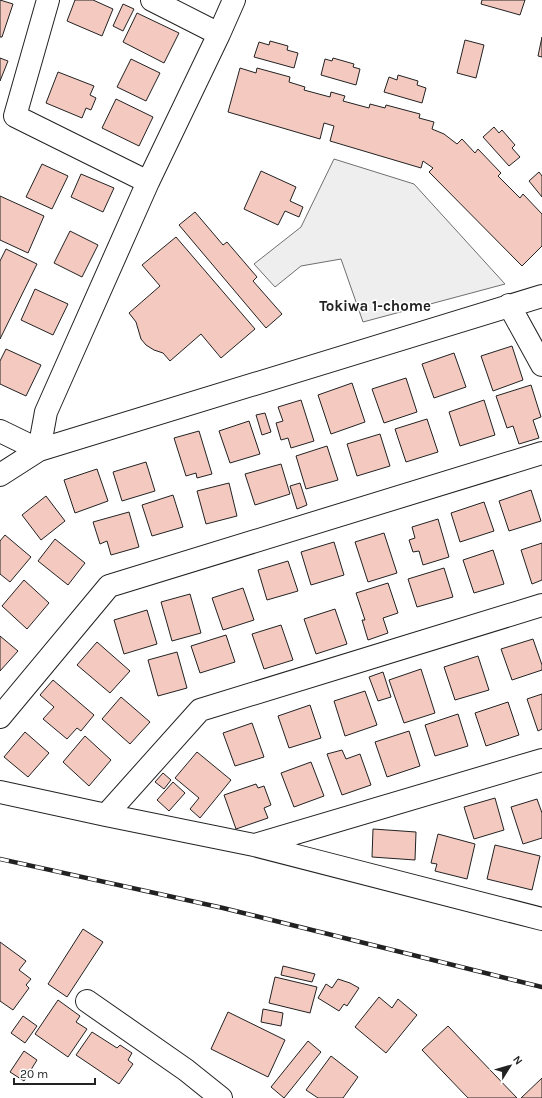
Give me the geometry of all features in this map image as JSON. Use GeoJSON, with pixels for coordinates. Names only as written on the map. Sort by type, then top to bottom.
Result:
{"type":"FeatureCollection","features":[{"type":"Feature","properties":{"kind":"street"},"geometry":{"type":"LineString","coordinates":[[48,0],[15,116],[148,182]]}},
{"type":"Feature","properties":{"kind":"street"},"geometry":{"type":"LineString","coordinates":[[152,0],[219,34]]}},
{"type":"Feature","properties":{"kind":"street"},"geometry":{"type":"LineString","coordinates":[[39,450],[46,412],[148,182],[234,0]]}},
{"type":"Feature","properties":{"kind":"street"},"geometry":{"type":"LineString","coordinates":[[0,475],[39,450],[542,296]]}},
{"type":"Feature","properties":{"kind":"street"},"geometry":{"type":"LineString","coordinates":[[510,305],[542,365]]}},
{"type":"Feature","properties":{"kind":"street"},"geometry":{"type":"LineString","coordinates":[[0,431],[39,450]]}},
{"type":"Feature","properties":{"kind":"street"},"geometry":{"type":"LineString","coordinates":[[0,717],[109,586],[542,453]]}},
{"type":"Feature","properties":{"kind":"street"},"geometry":{"type":"LineString","coordinates":[[106,815],[200,710],[542,605]]}},
{"type":"Feature","properties":{"kind":"street"},"geometry":{"type":"LineString","coordinates":[[254,845],[542,760]]}},
{"type":"Feature","properties":{"kind":"street"},"geometry":{"type":"LineString","coordinates":[[0,792],[254,845],[542,919]]}},
{"type":"Feature","properties":{"kind":"street"},"geometry":{"type":"LineString","coordinates":[[87,1001],[186,1070],[221,1098]]}},
{"type":"Feature","properties":{"kind":"shaded area"},"geometry":{"type":"Polygon","coordinates":[[[334,159],[414,184],[505,284],[363,322],[341,259],[301,266],[275,287],[254,264],[301,227],[334,159]]]}},
{"type":"Feature","properties":{"kind":"building"},"geometry":{"type":"Polygon","coordinates":[[[0,0],[13,4],[2,37],[0,37],[0,0]]]}},
{"type":"Feature","properties":{"kind":"building"},"geometry":{"type":"Polygon","coordinates":[[[75,0],[93,0],[113,9],[102,36],[67,21],[75,0]]]}},
{"type":"Feature","properties":{"kind":"building"},"geometry":{"type":"Polygon","coordinates":[[[482,0],[525,0],[520,15],[481,4],[482,0]]]}},
{"type":"Feature","properties":{"kind":"building"},"geometry":{"type":"Polygon","coordinates":[[[123,4],[134,9],[123,31],[113,26],[123,4]]]}},
{"type":"Feature","properties":{"kind":"building"},"geometry":{"type":"Polygon","coordinates":[[[137,13],[179,33],[164,63],[123,42],[137,13]]]}},
{"type":"Feature","properties":{"kind":"building"},"geometry":{"type":"Polygon","coordinates":[[[542,37],[542,57],[538,56],[542,37]]]}},
{"type":"Feature","properties":{"kind":"building"},"geometry":{"type":"Polygon","coordinates":[[[465,40],[484,45],[476,78],[457,73],[465,40]]]}},
{"type":"Feature","properties":{"kind":"building"},"geometry":{"type":"Polygon","coordinates":[[[270,41],[288,46],[287,50],[298,53],[294,68],[254,57],[259,42],[269,45],[270,41]]]}},
{"type":"Feature","properties":{"kind":"building"},"geometry":{"type":"Polygon","coordinates":[[[0,58],[8,61],[0,81],[0,58]]]}},
{"type":"Feature","properties":{"kind":"building"},"geometry":{"type":"Polygon","coordinates":[[[333,58],[354,64],[353,67],[360,69],[356,85],[321,75],[325,59],[332,61],[333,58]]]}},
{"type":"Feature","properties":{"kind":"building"},"geometry":{"type":"Polygon","coordinates":[[[131,59],[160,73],[146,101],[117,87],[131,59]]]}},
{"type":"Feature","properties":{"kind":"building"},"geometry":{"type":"Polygon","coordinates":[[[240,68],[256,73],[257,68],[290,77],[289,82],[305,87],[304,90],[330,97],[331,92],[345,96],[343,101],[369,108],[370,104],[385,108],[386,105],[420,114],[419,118],[434,122],[432,129],[444,134],[457,144],[462,139],[475,153],[478,149],[501,173],[498,176],[520,198],[523,194],[542,214],[542,246],[522,266],[429,172],[433,168],[423,161],[421,168],[330,141],[334,126],[324,123],[320,139],[228,112],[240,68]]]}},
{"type":"Feature","properties":{"kind":"building"},"geometry":{"type":"Polygon","coordinates":[[[58,72],[94,86],[90,95],[96,98],[91,110],[86,108],[82,118],[46,103],[58,72]]]}},
{"type":"Feature","properties":{"kind":"building"},"geometry":{"type":"Polygon","coordinates":[[[398,75],[418,81],[417,85],[426,88],[422,103],[384,92],[389,77],[397,80],[398,75]]]}},
{"type":"Feature","properties":{"kind":"building"},"geometry":{"type":"Polygon","coordinates":[[[116,99],[153,117],[139,146],[102,128],[116,99]]]}},
{"type":"Feature","properties":{"kind":"building"},"geometry":{"type":"Polygon","coordinates":[[[494,127],[499,133],[502,130],[515,145],[512,148],[520,157],[509,166],[483,137],[494,127]]]}},
{"type":"Feature","properties":{"kind":"building"},"geometry":{"type":"Polygon","coordinates":[[[42,164],[68,176],[52,209],[26,197],[42,164]]]}},
{"type":"Feature","properties":{"kind":"building"},"geometry":{"type":"Polygon","coordinates":[[[261,171],[296,187],[290,201],[303,207],[299,217],[285,211],[278,225],[244,209],[261,171]]]}},
{"type":"Feature","properties":{"kind":"building"},"geometry":{"type":"Polygon","coordinates":[[[539,172],[542,176],[542,197],[529,181],[539,172]]]}},
{"type":"Feature","properties":{"kind":"building"},"geometry":{"type":"Polygon","coordinates":[[[81,174],[114,188],[103,212],[71,197],[81,174]]]}},
{"type":"Feature","properties":{"kind":"building"},"geometry":{"type":"Polygon","coordinates":[[[0,196],[44,216],[28,253],[0,240],[0,196]]]}},
{"type":"Feature","properties":{"kind":"building"},"geometry":{"type":"Polygon","coordinates":[[[195,212],[223,245],[227,242],[257,277],[253,281],[282,314],[266,328],[179,225],[195,212]]]}},
{"type":"Feature","properties":{"kind":"building"},"geometry":{"type":"Polygon","coordinates":[[[70,231],[98,245],[82,277],[54,263],[70,231]]]}},
{"type":"Feature","properties":{"kind":"building"},"geometry":{"type":"Polygon","coordinates":[[[176,237],[255,329],[221,358],[201,334],[170,361],[163,353],[146,345],[141,339],[136,322],[129,313],[160,286],[142,265],[176,237]]]}},
{"type":"Feature","properties":{"kind":"building"},"geometry":{"type":"Polygon","coordinates":[[[6,249],[37,264],[0,339],[0,261],[6,249]]]}},
{"type":"Feature","properties":{"kind":"building"},"geometry":{"type":"Polygon","coordinates":[[[35,289],[68,304],[53,335],[21,320],[35,289]]]}},
{"type":"Feature","properties":{"kind":"building"},"geometry":{"type":"Polygon","coordinates":[[[512,346],[523,380],[493,391],[481,356],[512,346]]]}},
{"type":"Feature","properties":{"kind":"building"},"geometry":{"type":"Polygon","coordinates":[[[6,349],[41,365],[26,396],[0,384],[0,361],[6,349]]]}},
{"type":"Feature","properties":{"kind":"building"},"geometry":{"type":"Polygon","coordinates":[[[454,353],[466,387],[434,398],[422,364],[454,353]]]}},
{"type":"Feature","properties":{"kind":"building"},"geometry":{"type":"Polygon","coordinates":[[[406,378],[417,412],[384,423],[372,389],[406,378]]]}},
{"type":"Feature","properties":{"kind":"building"},"geometry":{"type":"Polygon","coordinates":[[[352,383],[365,422],[331,434],[318,395],[352,383]]]}},
{"type":"Feature","properties":{"kind":"building"},"geometry":{"type":"Polygon","coordinates":[[[531,385],[541,417],[533,420],[539,438],[519,444],[513,426],[507,428],[496,396],[531,385]]]}},
{"type":"Feature","properties":{"kind":"building"},"geometry":{"type":"Polygon","coordinates":[[[301,400],[314,441],[291,448],[288,438],[281,440],[276,423],[283,421],[278,407],[301,400]]]}},
{"type":"Feature","properties":{"kind":"building"},"geometry":{"type":"Polygon","coordinates":[[[484,400],[495,435],[460,446],[449,412],[484,400]]]}},
{"type":"Feature","properties":{"kind":"building"},"geometry":{"type":"Polygon","coordinates":[[[265,413],[271,432],[262,435],[256,415],[265,413]]]}},
{"type":"Feature","properties":{"kind":"building"},"geometry":{"type":"Polygon","coordinates":[[[427,419],[438,452],[406,462],[395,429],[427,419]]]}},
{"type":"Feature","properties":{"kind":"building"},"geometry":{"type":"Polygon","coordinates":[[[249,421],[260,454],[230,463],[219,431],[249,421]]]}},
{"type":"Feature","properties":{"kind":"building"},"geometry":{"type":"Polygon","coordinates":[[[199,431],[212,474],[197,478],[196,473],[186,476],[174,438],[199,431]]]}},
{"type":"Feature","properties":{"kind":"building"},"geometry":{"type":"Polygon","coordinates":[[[380,434],[390,466],[357,476],[347,444],[380,434]]]}},
{"type":"Feature","properties":{"kind":"building"},"geometry":{"type":"Polygon","coordinates":[[[327,446],[338,480],[306,489],[296,456],[327,446]]]}},
{"type":"Feature","properties":{"kind":"building"},"geometry":{"type":"Polygon","coordinates":[[[146,462],[155,491],[122,501],[113,472],[146,462]]]}},
{"type":"Feature","properties":{"kind":"building"},"geometry":{"type":"Polygon","coordinates":[[[281,464],[290,494],[255,505],[245,474],[281,464]]]}},
{"type":"Feature","properties":{"kind":"building"},"geometry":{"type":"Polygon","coordinates":[[[97,469],[108,501],[75,513],[64,480],[97,469]]]}},
{"type":"Feature","properties":{"kind":"building"},"geometry":{"type":"Polygon","coordinates":[[[229,483],[237,516],[206,524],[197,491],[229,483]]]}},
{"type":"Feature","properties":{"kind":"building"},"geometry":{"type":"Polygon","coordinates":[[[300,483],[307,505],[297,509],[290,486],[300,483]]]}},
{"type":"Feature","properties":{"kind":"building"},"geometry":{"type":"Polygon","coordinates":[[[531,490],[541,521],[509,531],[499,501],[531,490]]]}},
{"type":"Feature","properties":{"kind":"building"},"geometry":{"type":"Polygon","coordinates":[[[173,495],[183,527],[152,536],[142,505],[173,495]]]}},
{"type":"Feature","properties":{"kind":"building"},"geometry":{"type":"Polygon","coordinates":[[[46,496],[65,521],[41,540],[22,515],[46,496]]]}},
{"type":"Feature","properties":{"kind":"building"},"geometry":{"type":"Polygon","coordinates":[[[484,502],[494,531],[460,542],[451,513],[484,502]]]}},
{"type":"Feature","properties":{"kind":"building"},"geometry":{"type":"Polygon","coordinates":[[[129,512],[139,547],[111,555],[107,541],[100,544],[93,522],[129,512]]]}},
{"type":"Feature","properties":{"kind":"building"},"geometry":{"type":"Polygon","coordinates":[[[438,519],[449,557],[423,565],[419,551],[413,552],[409,540],[415,538],[412,527],[438,519]]]}},
{"type":"Feature","properties":{"kind":"building"},"geometry":{"type":"Polygon","coordinates":[[[384,533],[397,573],[368,582],[355,542],[384,533]]]}},
{"type":"Feature","properties":{"kind":"building"},"geometry":{"type":"Polygon","coordinates":[[[5,535],[31,557],[10,582],[0,574],[0,541],[5,535]]]}},
{"type":"Feature","properties":{"kind":"building"},"geometry":{"type":"Polygon","coordinates":[[[55,539],[85,563],[68,585],[38,561],[55,539]]]}},
{"type":"Feature","properties":{"kind":"building"},"geometry":{"type":"Polygon","coordinates":[[[334,542],[344,575],[311,585],[301,552],[334,542]]]}},
{"type":"Feature","properties":{"kind":"building"},"geometry":{"type":"Polygon","coordinates":[[[542,543],[542,580],[532,584],[521,550],[542,543]]]}},
{"type":"Feature","properties":{"kind":"building"},"geometry":{"type":"Polygon","coordinates":[[[493,550],[504,584],[474,593],[463,560],[493,550]]]}},
{"type":"Feature","properties":{"kind":"building"},"geometry":{"type":"Polygon","coordinates":[[[288,561],[298,591],[267,600],[258,570],[288,561]]]}},
{"type":"Feature","properties":{"kind":"building"},"geometry":{"type":"Polygon","coordinates":[[[444,568],[453,597],[417,607],[408,579],[444,568]]]}},
{"type":"Feature","properties":{"kind":"building"},"geometry":{"type":"Polygon","coordinates":[[[24,580],[49,603],[27,629],[2,606],[24,580]]]}},
{"type":"Feature","properties":{"kind":"building"},"geometry":{"type":"Polygon","coordinates":[[[388,583],[398,613],[383,618],[388,633],[368,640],[362,620],[365,620],[356,593],[388,583]]]}},
{"type":"Feature","properties":{"kind":"building"},"geometry":{"type":"Polygon","coordinates":[[[243,588],[254,620],[223,630],[212,598],[243,588]]]}},
{"type":"Feature","properties":{"kind":"building"},"geometry":{"type":"Polygon","coordinates":[[[190,594],[201,633],[172,641],[161,602],[190,594]]]}},
{"type":"Feature","properties":{"kind":"building"},"geometry":{"type":"Polygon","coordinates":[[[335,609],[347,644],[316,654],[304,619],[335,609]]]}},
{"type":"Feature","properties":{"kind":"building"},"geometry":{"type":"Polygon","coordinates":[[[147,610],[157,644],[124,654],[114,620],[147,610]]]}},
{"type":"Feature","properties":{"kind":"building"},"geometry":{"type":"Polygon","coordinates":[[[281,625],[293,660],[264,669],[252,634],[281,625]]]}},
{"type":"Feature","properties":{"kind":"building"},"geometry":{"type":"Polygon","coordinates":[[[226,635],[235,662],[200,673],[191,646],[226,635]]]}},
{"type":"Feature","properties":{"kind":"building"},"geometry":{"type":"Polygon","coordinates":[[[0,636],[18,651],[0,671],[0,636]]]}},
{"type":"Feature","properties":{"kind":"building"},"geometry":{"type":"Polygon","coordinates":[[[533,639],[542,665],[542,670],[512,680],[501,649],[533,639]]]}},
{"type":"Feature","properties":{"kind":"building"},"geometry":{"type":"Polygon","coordinates":[[[97,642],[130,671],[110,693],[77,665],[97,642]]]}},
{"type":"Feature","properties":{"kind":"building"},"geometry":{"type":"Polygon","coordinates":[[[177,652],[187,688],[158,696],[148,660],[177,652]]]}},
{"type":"Feature","properties":{"kind":"building"},"geometry":{"type":"Polygon","coordinates":[[[478,656],[489,690],[455,700],[444,667],[478,656]]]}},
{"type":"Feature","properties":{"kind":"building"},"geometry":{"type":"Polygon","coordinates":[[[421,669],[435,713],[404,723],[389,680],[421,669]]]}},
{"type":"Feature","properties":{"kind":"building"},"geometry":{"type":"Polygon","coordinates":[[[383,672],[391,697],[378,701],[369,677],[383,672]]]}},
{"type":"Feature","properties":{"kind":"building"},"geometry":{"type":"Polygon","coordinates":[[[53,680],[94,715],[81,731],[77,728],[67,739],[43,719],[54,707],[40,695],[53,680]]]}},
{"type":"Feature","properties":{"kind":"building"},"geometry":{"type":"Polygon","coordinates":[[[365,691],[377,725],[345,736],[334,701],[365,691]]]}},
{"type":"Feature","properties":{"kind":"building"},"geometry":{"type":"Polygon","coordinates":[[[542,694],[542,729],[538,731],[527,699],[542,694]]]}},
{"type":"Feature","properties":{"kind":"building"},"geometry":{"type":"Polygon","coordinates":[[[121,697],[150,722],[130,744],[102,719],[121,697]]]}},
{"type":"Feature","properties":{"kind":"building"},"geometry":{"type":"Polygon","coordinates":[[[508,702],[519,735],[486,746],[475,713],[508,702]]]}},
{"type":"Feature","properties":{"kind":"building"},"geometry":{"type":"Polygon","coordinates":[[[310,705],[321,738],[289,748],[278,716],[310,705]]]}},
{"type":"Feature","properties":{"kind":"building"},"geometry":{"type":"Polygon","coordinates":[[[458,714],[468,746],[435,756],[425,725],[458,714]]]}},
{"type":"Feature","properties":{"kind":"building"},"geometry":{"type":"Polygon","coordinates":[[[252,723],[264,757],[235,766],[223,733],[252,723]]]}},
{"type":"Feature","properties":{"kind":"building"},"geometry":{"type":"Polygon","coordinates":[[[409,731],[420,766],[387,777],[375,742],[409,731]]]}},
{"type":"Feature","properties":{"kind":"building"},"geometry":{"type":"Polygon","coordinates":[[[25,732],[49,753],[28,777],[4,757],[25,732]]]}},
{"type":"Feature","properties":{"kind":"building"},"geometry":{"type":"Polygon","coordinates":[[[85,736],[111,760],[89,786],[63,762],[85,736]]]}},
{"type":"Feature","properties":{"kind":"building"},"geometry":{"type":"Polygon","coordinates":[[[342,750],[346,759],[360,754],[371,785],[342,795],[327,754],[342,750]]]}},
{"type":"Feature","properties":{"kind":"building"},"geometry":{"type":"Polygon","coordinates":[[[197,752],[231,780],[200,818],[190,809],[199,798],[175,778],[197,752]]]}},
{"type":"Feature","properties":{"kind":"building"},"geometry":{"type":"Polygon","coordinates":[[[311,762],[324,796],[294,807],[281,773],[311,762]]]}},
{"type":"Feature","properties":{"kind":"building"},"geometry":{"type":"Polygon","coordinates":[[[163,773],[171,780],[164,789],[155,782],[163,773]]]}},
{"type":"Feature","properties":{"kind":"building"},"geometry":{"type":"Polygon","coordinates":[[[173,782],[185,793],[169,811],[157,800],[173,782]]]}},
{"type":"Feature","properties":{"kind":"building"},"geometry":{"type":"Polygon","coordinates":[[[256,784],[258,788],[264,786],[271,805],[264,808],[268,818],[236,829],[224,795],[256,784]]]}},
{"type":"Feature","properties":{"kind":"building"},"geometry":{"type":"Polygon","coordinates":[[[495,798],[504,830],[474,839],[464,807],[495,798]]]}},
{"type":"Feature","properties":{"kind":"building"},"geometry":{"type":"Polygon","coordinates":[[[537,799],[542,813],[542,838],[523,844],[511,807],[537,799]]]}},
{"type":"Feature","properties":{"kind":"building"},"geometry":{"type":"Polygon","coordinates":[[[373,829],[416,832],[415,860],[372,857],[373,829]]]}},
{"type":"Feature","properties":{"kind":"building"},"geometry":{"type":"Polygon","coordinates":[[[438,834],[475,844],[467,879],[435,871],[437,864],[431,863],[438,834]]]}},
{"type":"Feature","properties":{"kind":"building"},"geometry":{"type":"Polygon","coordinates":[[[495,845],[540,856],[532,890],[487,879],[495,845]]]}},
{"type":"Feature","properties":{"kind":"building"},"geometry":{"type":"Polygon","coordinates":[[[83,929],[103,942],[67,997],[48,984],[83,929]]]}},
{"type":"Feature","properties":{"kind":"building"},"geometry":{"type":"Polygon","coordinates":[[[0,942],[26,961],[19,970],[31,979],[26,985],[29,988],[13,1010],[0,1001],[0,942]]]}},
{"type":"Feature","properties":{"kind":"building"},"geometry":{"type":"Polygon","coordinates":[[[283,966],[315,974],[312,982],[281,975],[283,966]]]}},
{"type":"Feature","properties":{"kind":"building"},"geometry":{"type":"Polygon","coordinates":[[[275,977],[317,987],[310,1013],[269,1003],[275,977]]]}},
{"type":"Feature","properties":{"kind":"building"},"geometry":{"type":"Polygon","coordinates":[[[338,979],[359,988],[347,1006],[344,1004],[339,1011],[318,998],[326,984],[332,988],[338,979]]]}},
{"type":"Feature","properties":{"kind":"building"},"geometry":{"type":"Polygon","coordinates":[[[379,997],[392,1008],[398,999],[417,1015],[386,1053],[355,1027],[379,997]]]}},
{"type":"Feature","properties":{"kind":"building"},"geometry":{"type":"Polygon","coordinates":[[[58,1000],[80,1016],[76,1022],[87,1029],[68,1057],[35,1034],[58,1000]]]}},
{"type":"Feature","properties":{"kind":"building"},"geometry":{"type":"Polygon","coordinates":[[[263,1009],[283,1013],[281,1026],[261,1022],[263,1009]]]}},
{"type":"Feature","properties":{"kind":"building"},"geometry":{"type":"Polygon","coordinates":[[[228,1012],[285,1040],[268,1077],[211,1049],[228,1012]]]}},
{"type":"Feature","properties":{"kind":"building"},"geometry":{"type":"Polygon","coordinates":[[[23,1016],[37,1026],[25,1043],[11,1033],[23,1016]]]}},
{"type":"Feature","properties":{"kind":"building"},"geometry":{"type":"Polygon","coordinates":[[[448,1026],[517,1098],[468,1098],[422,1050],[448,1026]]]}},
{"type":"Feature","properties":{"kind":"building"},"geometry":{"type":"Polygon","coordinates":[[[92,1032],[117,1048],[120,1045],[132,1053],[128,1060],[133,1064],[119,1084],[76,1055],[92,1032]]]}},
{"type":"Feature","properties":{"kind":"building"},"geometry":{"type":"Polygon","coordinates":[[[308,1041],[321,1052],[284,1098],[271,1087],[308,1041]]]}},
{"type":"Feature","properties":{"kind":"building"},"geometry":{"type":"Polygon","coordinates":[[[24,1051],[37,1060],[24,1081],[10,1072],[24,1051]]]}},
{"type":"Feature","properties":{"kind":"building"},"geometry":{"type":"Polygon","coordinates":[[[331,1056],[358,1077],[343,1098],[318,1098],[306,1090],[331,1056]]]}},
{"type":"Feature","properties":{"kind":"building"},"geometry":{"type":"Polygon","coordinates":[[[542,1078],[542,1098],[521,1098],[542,1078]]]}},
{"type":"Feature","properties":{"kind":"railway"},"geometry":{"type":"LineString","coordinates":[[0,859],[223,908],[542,987]]}},
{"type":"Feature","properties":{"kind":"district","name":"Tokiwa 1-chome"},"geometry":{"type":"Point","coordinates":[375,306]}}]}
